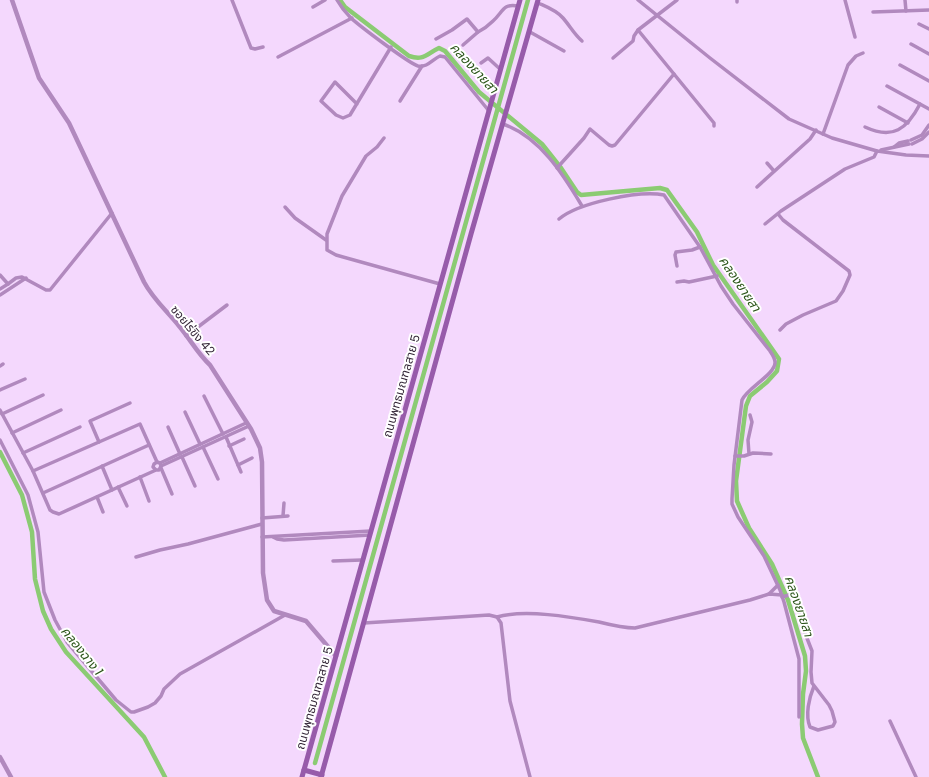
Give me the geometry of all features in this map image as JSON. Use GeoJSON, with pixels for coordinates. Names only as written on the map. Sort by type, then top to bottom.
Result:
{"type":"FeatureCollection","features":[{"type":"Feature","properties":{"kind":"main road"},"geometry":{"type":"LineString","coordinates":[[304,770],[321,776],[538,1]]}},
{"type":"Feature","properties":{"kind":"main road","name":"ถนนพุทธมณฑลสาย 5"},"geometry":{"type":"LineString","coordinates":[[302,777],[519,3]]}},
{"type":"Feature","properties":{"kind":"street","name":"ซอยไร่ขิง 42"},"geometry":{"type":"LineString","coordinates":[[12,0],[39,78],[69,123],[138,270],[150,292],[210,366],[258,443],[261,454],[262,573],[265,594],[270,607],[274,611],[284,615],[306,621],[336,656]]}},
{"type":"Feature","properties":{"kind":"street"},"geometry":{"type":"LineString","coordinates":[[232,0],[252,48],[255,49],[263,47]]}},
{"type":"Feature","properties":{"kind":"street"},"geometry":{"type":"LineString","coordinates":[[313,7],[325,0]]}},
{"type":"Feature","properties":{"kind":"street"},"geometry":{"type":"LineString","coordinates":[[337,0],[341,7],[352,18],[409,62],[422,66]]}},
{"type":"Feature","properties":{"kind":"street"},"geometry":{"type":"LineString","coordinates":[[639,0],[789,119],[823,134],[878,151],[906,155],[929,156]]}},
{"type":"Feature","properties":{"kind":"street"},"geometry":{"type":"LineString","coordinates":[[613,58],[633,41],[638,30],[677,0]]}},
{"type":"Feature","properties":{"kind":"street"},"geometry":{"type":"LineString","coordinates":[[844,0],[855,37]]}},
{"type":"Feature","properties":{"kind":"street"},"geometry":{"type":"LineString","coordinates":[[905,0],[906,11]]}},
{"type":"Feature","properties":{"kind":"street"},"geometry":{"type":"LineString","coordinates":[[538,1],[562,16],[582,41]]}},
{"type":"Feature","properties":{"kind":"street"},"geometry":{"type":"LineString","coordinates":[[463,45],[495,20],[501,10],[509,5],[519,3]]}},
{"type":"Feature","properties":{"kind":"street"},"geometry":{"type":"LineString","coordinates":[[873,12],[929,10]]}},
{"type":"Feature","properties":{"kind":"street"},"geometry":{"type":"LineString","coordinates":[[278,57],[352,18]]}},
{"type":"Feature","properties":{"kind":"street"},"geometry":{"type":"LineString","coordinates":[[436,39],[467,19],[478,32]]}},
{"type":"Feature","properties":{"kind":"street"},"geometry":{"type":"LineString","coordinates":[[919,24],[929,29]]}},
{"type":"Feature","properties":{"kind":"street"},"geometry":{"type":"LineString","coordinates":[[638,30],[714,123],[714,126]]}},
{"type":"Feature","properties":{"kind":"street"},"geometry":{"type":"LineString","coordinates":[[530,32],[564,51]]}},
{"type":"Feature","properties":{"kind":"street"},"geometry":{"type":"LineString","coordinates":[[911,44],[929,54]]}},
{"type":"Feature","properties":{"kind":"street"},"geometry":{"type":"LineString","coordinates":[[356,104],[335,82],[321,101],[336,115],[343,118],[350,115],[391,48]]}},
{"type":"Feature","properties":{"kind":"street"},"geometry":{"type":"LineString","coordinates":[[823,134],[848,65],[856,56],[863,53]]}},
{"type":"Feature","properties":{"kind":"street"},"geometry":{"type":"LineString","coordinates":[[400,101],[422,66],[440,56],[445,57],[489,110]]}},
{"type":"Feature","properties":{"kind":"street"},"geometry":{"type":"LineString","coordinates":[[481,63],[488,58],[500,69]]}},
{"type":"Feature","properties":{"kind":"street"},"geometry":{"type":"LineString","coordinates":[[900,65],[929,81]]}},
{"type":"Feature","properties":{"kind":"street"},"geometry":{"type":"LineString","coordinates":[[557,167],[590,129],[609,145],[615,145],[674,74]]}},
{"type":"Feature","properties":{"kind":"street"},"geometry":{"type":"LineString","coordinates":[[887,86],[929,109]]}},
{"type":"Feature","properties":{"kind":"street"},"geometry":{"type":"LineString","coordinates":[[865,127],[876,132],[885,132],[901,128],[908,123],[920,104]]}},
{"type":"Feature","properties":{"kind":"street"},"geometry":{"type":"LineString","coordinates":[[879,107],[908,123]]}},
{"type":"Feature","properties":{"kind":"street"},"geometry":{"type":"LineString","coordinates":[[503,123],[511,126],[527,137],[543,152],[557,167],[582,206]]}},
{"type":"Feature","properties":{"kind":"street"},"geometry":{"type":"LineString","coordinates":[[765,224],[845,169],[874,157],[878,151],[919,138],[927,133],[929,125]]}},
{"type":"Feature","properties":{"kind":"street"},"geometry":{"type":"LineString","coordinates":[[757,187],[810,138],[816,130]]}},
{"type":"Feature","properties":{"kind":"street"},"geometry":{"type":"LineString","coordinates":[[384,138],[377,147],[366,156],[342,196],[327,234],[327,250],[336,255],[440,284]]}},
{"type":"Feature","properties":{"kind":"street"},"geometry":{"type":"LineString","coordinates":[[766,163],[774,171]]}},
{"type":"Feature","properties":{"kind":"street"},"geometry":{"type":"LineString","coordinates":[[559,219],[565,214],[582,206],[632,195],[664,195],[700,247],[733,304],[770,351],[775,361],[772,369],[744,396],[732,504],[738,517],[764,556],[783,596],[799,659],[799,717]]}},
{"type":"Feature","properties":{"kind":"street"},"geometry":{"type":"LineString","coordinates":[[285,207],[296,218],[326,240]]}},
{"type":"Feature","properties":{"kind":"street"},"geometry":{"type":"LineString","coordinates":[[0,289],[19,277],[26,278],[46,290],[50,290],[112,213]]}},
{"type":"Feature","properties":{"kind":"street"},"geometry":{"type":"LineString","coordinates":[[778,214],[783,220],[849,271],[850,275],[843,291],[836,300],[802,315],[786,324],[780,330]]}},
{"type":"Feature","properties":{"kind":"street"},"geometry":{"type":"LineString","coordinates":[[677,266],[675,255],[676,252],[692,250],[700,247]]}},
{"type":"Feature","properties":{"kind":"street"},"geometry":{"type":"LineString","coordinates":[[0,275],[8,284]]}},
{"type":"Feature","properties":{"kind":"street"},"geometry":{"type":"LineString","coordinates":[[677,282],[689,282],[716,276]]}},
{"type":"Feature","properties":{"kind":"street"},"geometry":{"type":"LineString","coordinates":[[0,295],[26,278]]}},
{"type":"Feature","properties":{"kind":"street"},"geometry":{"type":"LineString","coordinates":[[186,336],[227,305]]}},
{"type":"Feature","properties":{"kind":"street"},"geometry":{"type":"LineString","coordinates":[[0,390],[25,378]]}},
{"type":"Feature","properties":{"kind":"street"},"geometry":{"type":"LineString","coordinates":[[43,395],[1,412],[33,471],[50,510],[53,512],[59,514],[156,470],[160,465]]}},
{"type":"Feature","properties":{"kind":"street"},"geometry":{"type":"LineString","coordinates":[[204,396],[230,446],[241,472]]}},
{"type":"Feature","properties":{"kind":"street"},"geometry":{"type":"LineString","coordinates":[[99,442],[90,421],[130,403]]}},
{"type":"Feature","properties":{"kind":"street"},"geometry":{"type":"LineString","coordinates":[[12,433],[61,410]]}},
{"type":"Feature","properties":{"kind":"street"},"geometry":{"type":"LineString","coordinates":[[185,412],[218,479]]}},
{"type":"Feature","properties":{"kind":"street"},"geometry":{"type":"LineString","coordinates":[[749,454],[748,440],[752,422],[750,415]]}},
{"type":"Feature","properties":{"kind":"street"},"geometry":{"type":"LineString","coordinates":[[33,471],[140,424],[172,494]]}},
{"type":"Feature","properties":{"kind":"street"},"geometry":{"type":"LineString","coordinates":[[156,470],[153,466],[160,465],[248,425]]}},
{"type":"Feature","properties":{"kind":"street"},"geometry":{"type":"LineString","coordinates":[[23,453],[80,427]]}},
{"type":"Feature","properties":{"kind":"street"},"geometry":{"type":"LineString","coordinates":[[168,427],[195,486]]}},
{"type":"Feature","properties":{"kind":"street"},"geometry":{"type":"LineString","coordinates":[[230,446],[244,439]]}},
{"type":"Feature","properties":{"kind":"street"},"geometry":{"type":"LineString","coordinates":[[0,440],[28,495],[38,532],[44,592],[55,620],[67,642],[116,700],[131,712],[148,708],[155,703],[164,689],[180,674],[284,615]]}},
{"type":"Feature","properties":{"kind":"street"},"geometry":{"type":"LineString","coordinates":[[43,493],[149,445]]}},
{"type":"Feature","properties":{"kind":"street"},"geometry":{"type":"LineString","coordinates":[[737,456],[749,454],[771,454]]}},
{"type":"Feature","properties":{"kind":"street"},"geometry":{"type":"LineString","coordinates":[[238,465],[252,458]]}},
{"type":"Feature","properties":{"kind":"street"},"geometry":{"type":"LineString","coordinates":[[102,466],[112,490]]}},
{"type":"Feature","properties":{"kind":"street"},"geometry":{"type":"LineString","coordinates":[[140,477],[150,501]]}},
{"type":"Feature","properties":{"kind":"street"},"geometry":{"type":"LineString","coordinates":[[118,487],[126,506]]}},
{"type":"Feature","properties":{"kind":"street"},"geometry":{"type":"LineString","coordinates":[[97,497],[103,512]]}},
{"type":"Feature","properties":{"kind":"street"},"geometry":{"type":"LineString","coordinates":[[283,516],[284,503]]}},
{"type":"Feature","properties":{"kind":"street"},"geometry":{"type":"LineString","coordinates":[[262,518],[288,516]]}},
{"type":"Feature","properties":{"kind":"street"},"geometry":{"type":"LineString","coordinates":[[136,557],[262,524]]}},
{"type":"Feature","properties":{"kind":"street"},"geometry":{"type":"LineString","coordinates":[[262,537],[272,536],[277,539],[284,540],[370,533]]}},
{"type":"Feature","properties":{"kind":"street"},"geometry":{"type":"LineString","coordinates":[[333,561],[362,560]]}},
{"type":"Feature","properties":{"kind":"street"},"geometry":{"type":"LineString","coordinates":[[769,594],[778,585]]}},
{"type":"Feature","properties":{"kind":"street"},"geometry":{"type":"LineString","coordinates":[[364,623],[489,615],[498,617],[514,613],[576,618],[635,628],[739,603],[769,594],[783,596],[793,594],[796,596],[803,628],[812,651],[811,677],[814,686],[832,711],[835,722],[833,726],[818,730],[810,727],[808,722],[809,698],[814,686]]}},
{"type":"Feature","properties":{"kind":"street"},"geometry":{"type":"LineString","coordinates":[[498,617],[501,623],[508,689],[512,710],[530,777]]}},
{"type":"Feature","properties":{"kind":"street"},"geometry":{"type":"LineString","coordinates":[[890,721],[916,777]]}},
{"type":"Feature","properties":{"kind":"street"},"geometry":{"type":"LineString","coordinates":[[0,757],[11,777]]}},
{"type":"Feature","properties":{"kind":"waterway","name":"คลองยายสา"},"geometry":{"type":"LineString","coordinates":[[340,0],[345,7],[409,56],[418,58],[422,57],[439,48],[445,51],[479,92],[542,144],[561,168],[577,192],[581,195],[660,188],[667,190],[697,232],[713,265],[779,359],[777,371],[767,382],[750,396],[746,406],[736,481],[737,501],[749,528],[772,564],[788,600],[805,656],[806,671],[803,694],[803,738],[818,777]]}},
{"type":"Feature","properties":{"kind":"waterway"},"geometry":{"type":"LineString","coordinates":[[315,763],[528,0]]}},
{"type":"Feature","properties":{"kind":"waterway","name":"คลองฉาง 1"},"geometry":{"type":"LineString","coordinates":[[0,452],[22,495],[32,532],[35,579],[43,611],[51,629],[66,652],[144,737],[165,777]]}}]}
